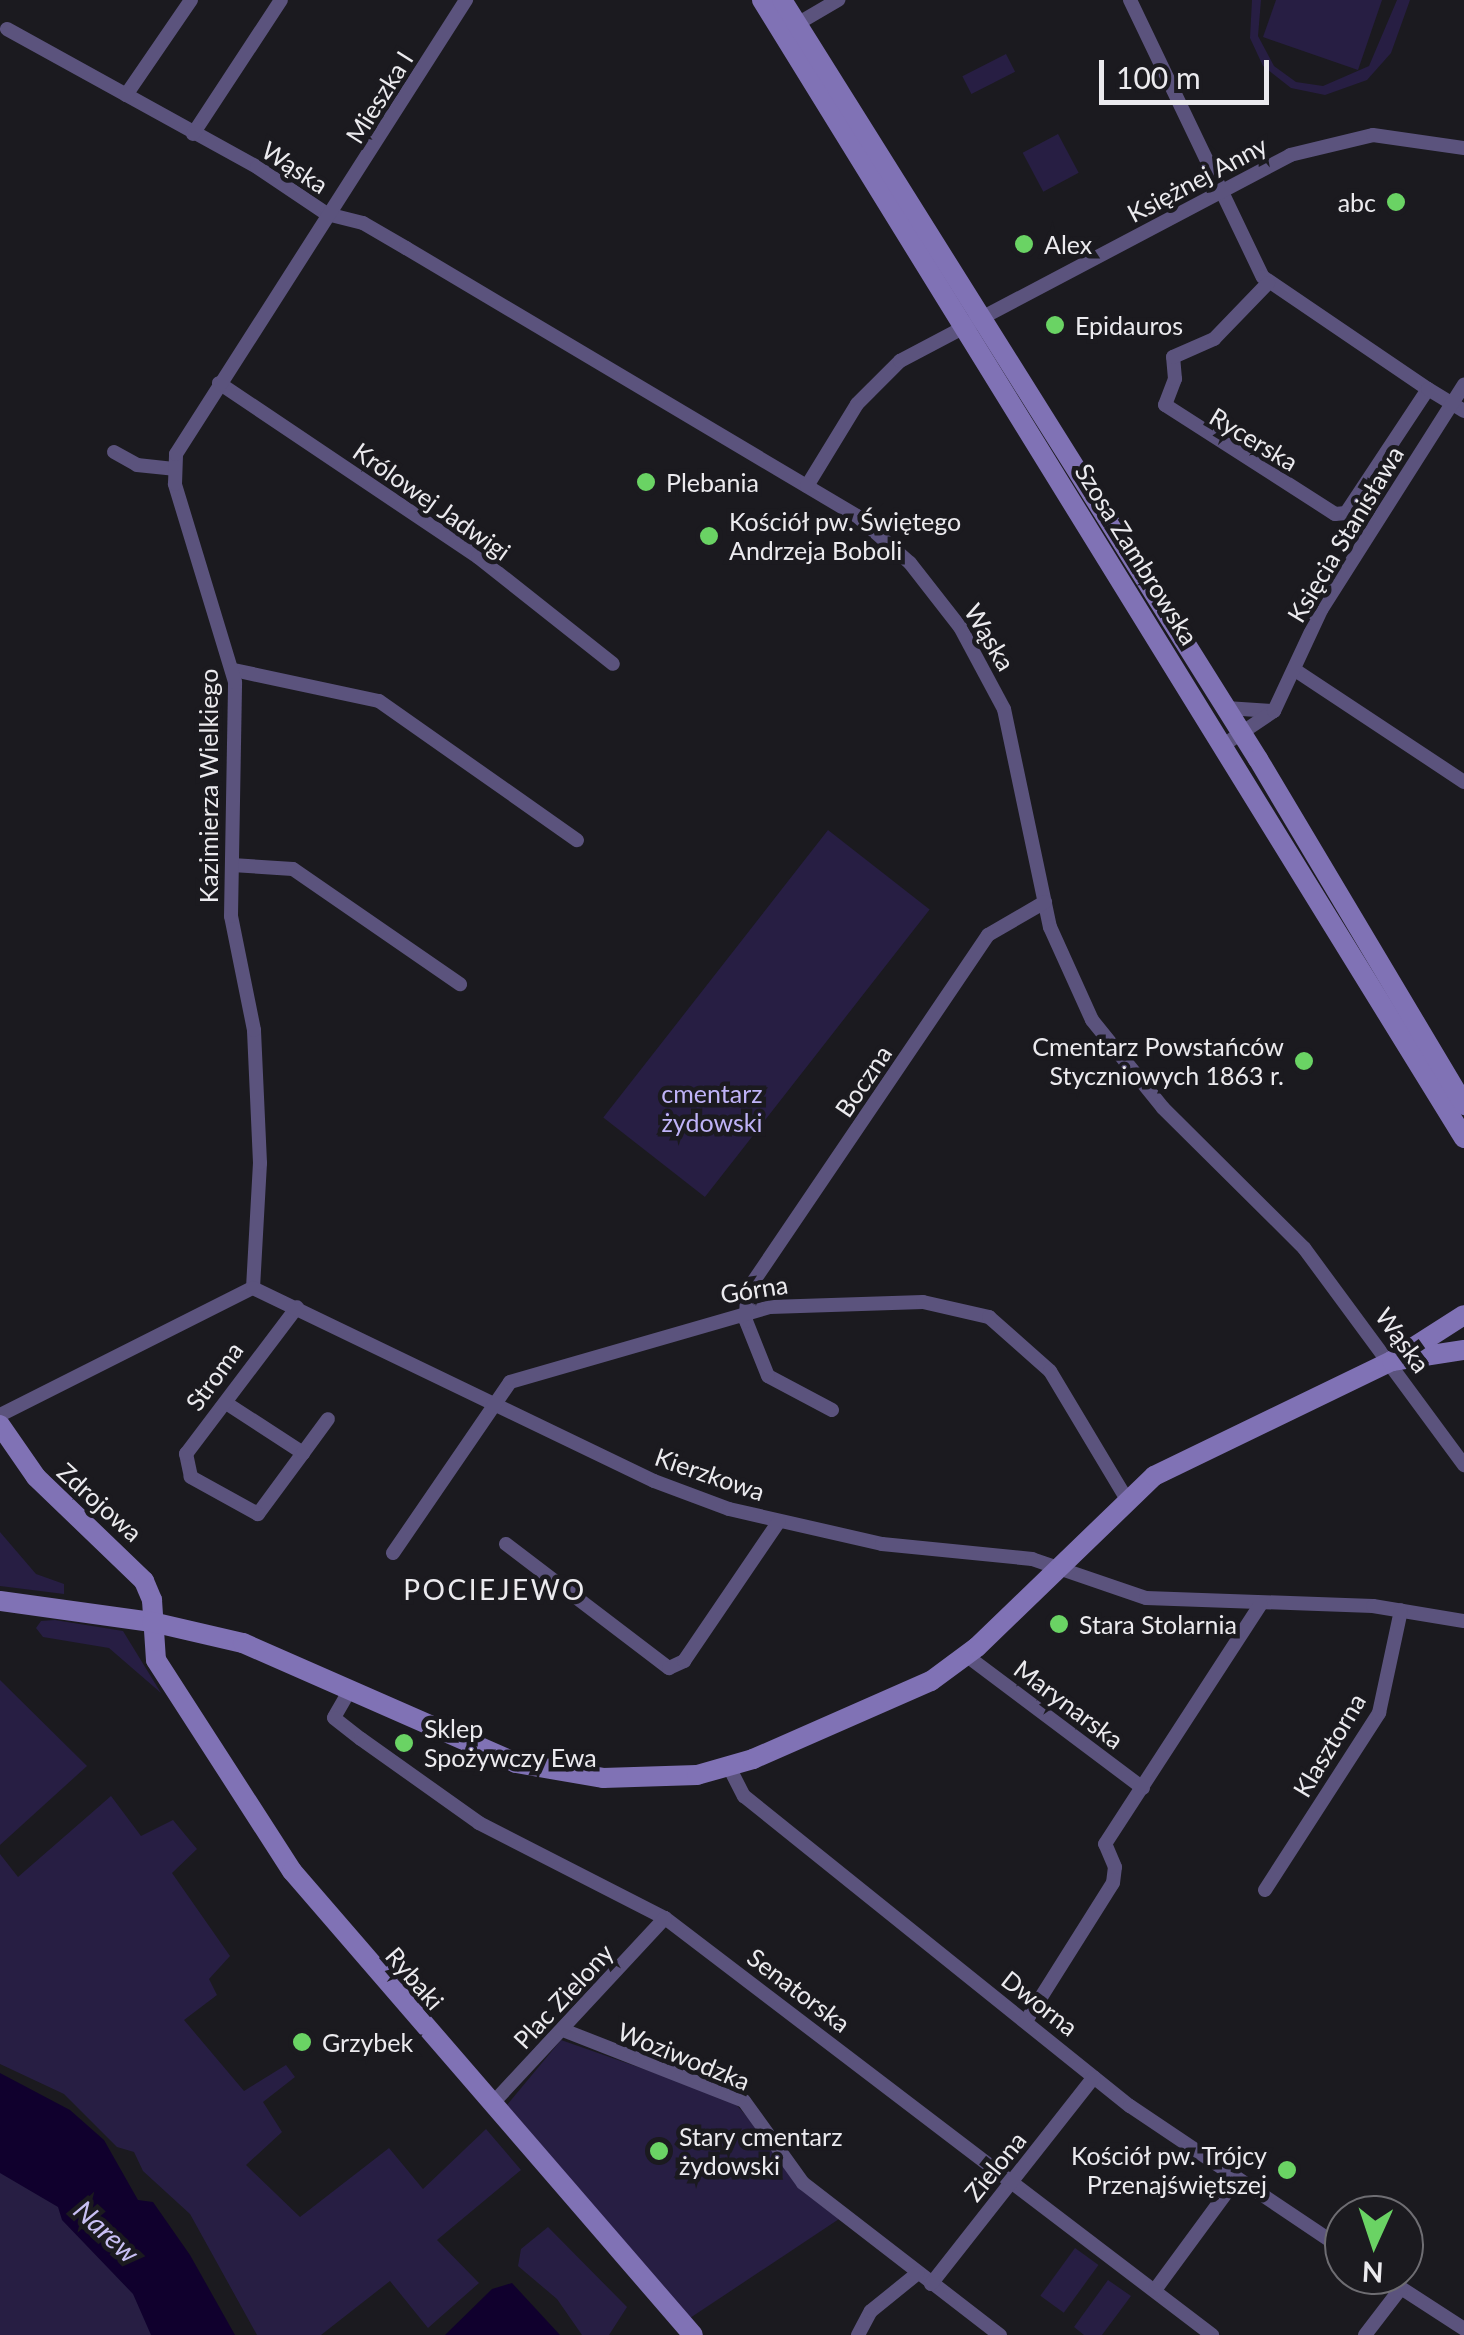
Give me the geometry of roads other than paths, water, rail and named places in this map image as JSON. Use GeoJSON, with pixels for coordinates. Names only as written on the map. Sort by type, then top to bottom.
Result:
{"type":"FeatureCollection","features":[{"type":"Feature","properties":{"kind":"street"},"geometry":{"type":"LineString","coordinates":[[126,95],[191,0]]}},
{"type":"Feature","properties":{"kind":"street"},"geometry":{"type":"LineString","coordinates":[[193,134],[281,0]]}},
{"type":"Feature","properties":{"kind":"street","name":"Mieszka I"},"geometry":{"type":"LineString","coordinates":[[326,214],[344,197],[466,0]]}},
{"type":"Feature","properties":{"kind":"street","name":"Szosa Zambrowska"},"geometry":{"type":"LineString","coordinates":[[762,0],[974,321]]}},
{"type":"Feature","properties":{"kind":"street","name":"Szosa Zambrowska"},"geometry":{"type":"LineString","coordinates":[[782,0],[974,321],[1234,740],[1464,1138]]}},
{"type":"Feature","properties":{"kind":"street"},"geometry":{"type":"LineString","coordinates":[[797,24],[821,3],[838,0]]}},
{"type":"Feature","properties":{"kind":"street"},"geometry":{"type":"LineString","coordinates":[[1130,0],[1219,192],[1268,282],[1458,408]]}},
{"type":"Feature","properties":{"kind":"street","name":"Wąska"},"geometry":{"type":"LineString","coordinates":[[8,29],[326,214],[375,230],[808,486],[857,516],[910,564],[978,657],[1017,750],[1045,902],[1065,972],[1117,1056],[1289,1231],[1392,1360],[1464,1465]]}},
{"type":"Feature","properties":{"kind":"street","name":"Księżnej Anny"},"geometry":{"type":"LineString","coordinates":[[808,486],[879,378],[974,321],[1219,192],[1304,149],[1344,137],[1394,135],[1464,148]]}},
{"type":"Feature","properties":{"kind":"street"},"geometry":{"type":"LineString","coordinates":[[114,452],[137,465],[174,469],[180,444],[326,214]]}},
{"type":"Feature","properties":{"kind":"street","name":"Rycerska"},"geometry":{"type":"LineString","coordinates":[[1268,282],[1214,339],[1173,358],[1174,379],[1164,402],[1178,419],[1340,515],[1357,500],[1428,389]]}},
{"type":"Feature","properties":{"kind":"street","name":"Królowej Jadwigi"},"geometry":{"type":"LineString","coordinates":[[219,383],[478,557],[612,664]]}},
{"type":"Feature","properties":{"kind":"street","name":"Księcia Stanisława"},"geometry":{"type":"LineString","coordinates":[[1234,740],[1269,716],[1331,594],[1458,408],[1464,385]]}},
{"type":"Feature","properties":{"kind":"street","name":"Kazimierza Wielkiego"},"geometry":{"type":"LineString","coordinates":[[174,469],[234,670],[233,941],[255,1045],[261,1202],[253,1288]]}},
{"type":"Feature","properties":{"kind":"street","name":"Szosa Zambrowska"},"geometry":{"type":"LineString","coordinates":[[1160,621],[1226,708],[1234,740],[1258,760],[1464,1104]]}},
{"type":"Feature","properties":{"kind":"street"},"geometry":{"type":"LineString","coordinates":[[234,670],[379,701],[577,840]]}},
{"type":"Feature","properties":{"kind":"street"},"geometry":{"type":"LineString","coordinates":[[1295,670],[1464,782]]}},
{"type":"Feature","properties":{"kind":"street"},"geometry":{"type":"LineString","coordinates":[[1226,708],[1269,716],[1258,760]]}},
{"type":"Feature","properties":{"kind":"street"},"geometry":{"type":"LineString","coordinates":[[232,865],[293,868],[460,984]]}},
{"type":"Feature","properties":{"kind":"street","name":"Boczna"},"geometry":{"type":"LineString","coordinates":[[744,1309],[750,1284],[988,935],[1045,902]]}},
{"type":"Feature","properties":{"kind":"street"},"geometry":{"type":"LineString","coordinates":[[0,1415],[253,1288]]}},
{"type":"Feature","properties":{"kind":"street","name":"Kierzkowa"},"geometry":{"type":"LineString","coordinates":[[253,1288],[692,1496],[779,1521],[892,1545],[1003,1554],[1058,1566],[1133,1596],[1401,1610],[1464,1621]]}},
{"type":"Feature","properties":{"kind":"street","name":"Górna"},"geometry":{"type":"LineString","coordinates":[[392,1552],[494,1403],[519,1377],[744,1309],[923,1302],[989,1316],[1050,1371],[1126,1498]]}},
{"type":"Feature","properties":{"kind":"street","name":"Stroma"},"geometry":{"type":"LineString","coordinates":[[297,1308],[187,1449],[191,1478],[258,1514],[303,1453]]}},
{"type":"Feature","properties":{"kind":"street"},"geometry":{"type":"LineString","coordinates":[[744,1309],[768,1376],[832,1410]]}},
{"type":"Feature","properties":{"kind":"street"},"geometry":{"type":"LineString","coordinates":[[0,1601],[152,1622],[252,1646],[477,1748],[538,1769],[646,1779],[729,1767],[919,1687],[967,1656],[1126,1498],[1190,1454],[1392,1360],[1464,1315]]}},
{"type":"Feature","properties":{"kind":"street"},"geometry":{"type":"LineString","coordinates":[[1392,1360],[1464,1350]]}},
{"type":"Feature","properties":{"kind":"street"},"geometry":{"type":"LineString","coordinates":[[226,1402],[303,1453],[328,1419]]}},
{"type":"Feature","properties":{"kind":"street","name":"Zdrojowa"},"geometry":{"type":"LineString","coordinates":[[0,1425],[36,1477],[137,1571],[151,1594],[152,1622]]}},
{"type":"Feature","properties":{"kind":"street"},"geometry":{"type":"LineString","coordinates":[[506,1544],[669,1668],[684,1661],[779,1521]]}},
{"type":"Feature","properties":{"kind":"street"},"geometry":{"type":"LineString","coordinates":[[1026,2021],[1113,1883],[1105,1844],[1262,1604]]}},
{"type":"Feature","properties":{"kind":"street","name":"Klasztorna"},"geometry":{"type":"LineString","coordinates":[[1265,1890],[1379,1713],[1401,1610]]}},
{"type":"Feature","properties":{"kind":"street","name":"Rybaki"},"geometry":{"type":"LineString","coordinates":[[152,1622],[163,1673],[282,1859],[692,2335]]}},
{"type":"Feature","properties":{"kind":"street","name":"Marynarska"},"geometry":{"type":"LineString","coordinates":[[967,1656],[1143,1788]]}},
{"type":"Feature","properties":{"kind":"street","name":"Senatorska"},"geometry":{"type":"LineString","coordinates":[[350,1688],[334,1718],[478,1824],[665,1918],[1014,2178],[1212,2335]]}},
{"type":"Feature","properties":{"kind":"street","name":"Dworna"},"geometry":{"type":"LineString","coordinates":[[729,1767],[744,1796],[1094,2077],[1234,2181],[1324,2237]]}},
{"type":"Feature","properties":{"kind":"street","name":"Plac Zielony"},"geometry":{"type":"LineString","coordinates":[[492,2104],[665,1918]]}},
{"type":"Feature","properties":{"kind":"street","name":"Woziwodzka"},"geometry":{"type":"LineString","coordinates":[[562,2030],[744,2101],[802,2183],[1000,2335]]}},
{"type":"Feature","properties":{"kind":"street","name":"Zielona"},"geometry":{"type":"LineString","coordinates":[[932,2284],[1094,2077]]}},
{"type":"Feature","properties":{"kind":"street"},"geometry":{"type":"LineString","coordinates":[[1155,2290],[1234,2181]]}},
{"type":"Feature","properties":{"kind":"street"},"geometry":{"type":"LineString","coordinates":[[858,2335],[863,2319],[918,2273]]}},
{"type":"Feature","properties":{"kind":"street"},"geometry":{"type":"LineString","coordinates":[[1366,2335],[1396,2295]]}},
{"type":"Feature","properties":{"kind":"street"},"geometry":{"type":"LineString","coordinates":[[1412,2295],[1464,2329]]}},
{"type":"Feature","properties":{"kind":"water","name":"Narew"},"geometry":{"type":"Polygon","coordinates":[[[0,2073],[70,2110],[104,2140],[138,2200],[153,2202],[190,2255],[235,2335],[151,2335],[133,2294],[62,2220],[58,2207],[0,2173],[0,2073]]]}},
{"type":"Feature","properties":{"kind":"water"},"geometry":{"type":"Polygon","coordinates":[[[512,2283],[560,2335],[445,2335],[492,2289],[512,2283]]]}},
{"type":"Feature","properties":{"kind":"place","name":"abc"},"geometry":{"type":"Point","coordinates":[1396,202]}},
{"type":"Feature","properties":{"kind":"place","name":"Alex"},"geometry":{"type":"Point","coordinates":[1024,244]}},
{"type":"Feature","properties":{"kind":"place","name":"Epidauros"},"geometry":{"type":"Point","coordinates":[1055,325]}},
{"type":"Feature","properties":{"kind":"place","name":"Plebania"},"geometry":{"type":"Point","coordinates":[646,482]}},
{"type":"Feature","properties":{"kind":"place","name":"Kościół pw. Świętego Andrzeja Boboli"},"geometry":{"type":"Point","coordinates":[709,536]}},
{"type":"Feature","properties":{"kind":"place","name":"Cmentarz Powstańców Styczniowych 1863 r."},"geometry":{"type":"Point","coordinates":[1304,1061]}},
{"type":"Feature","properties":{"kind":"place","name":"Stara Stolarnia"},"geometry":{"type":"Point","coordinates":[1059,1624]}},
{"type":"Feature","properties":{"kind":"place","name":"Sklep Spożywczy Ewa"},"geometry":{"type":"Point","coordinates":[404,1743]}},
{"type":"Feature","properties":{"kind":"place","name":"Grzybek"},"geometry":{"type":"Point","coordinates":[302,2042]}},
{"type":"Feature","properties":{"kind":"place","name":"Stary cmentarz żydowski"},"geometry":{"type":"Point","coordinates":[659,2151]}},
{"type":"Feature","properties":{"kind":"place","name":"Kościół pw. Trójcy Przenajświętszej"},"geometry":{"type":"Point","coordinates":[1287,2170]}},
{"type":"Feature","properties":{"kind":"district","name":"POCIEJEWO"},"geometry":{"type":"Point","coordinates":[495,1589]}},
{"type":"Feature","properties":{"kind":"park label","name":"cmentarz żydowski"},"geometry":{"type":"Point","coordinates":[712,1108]}}]}
